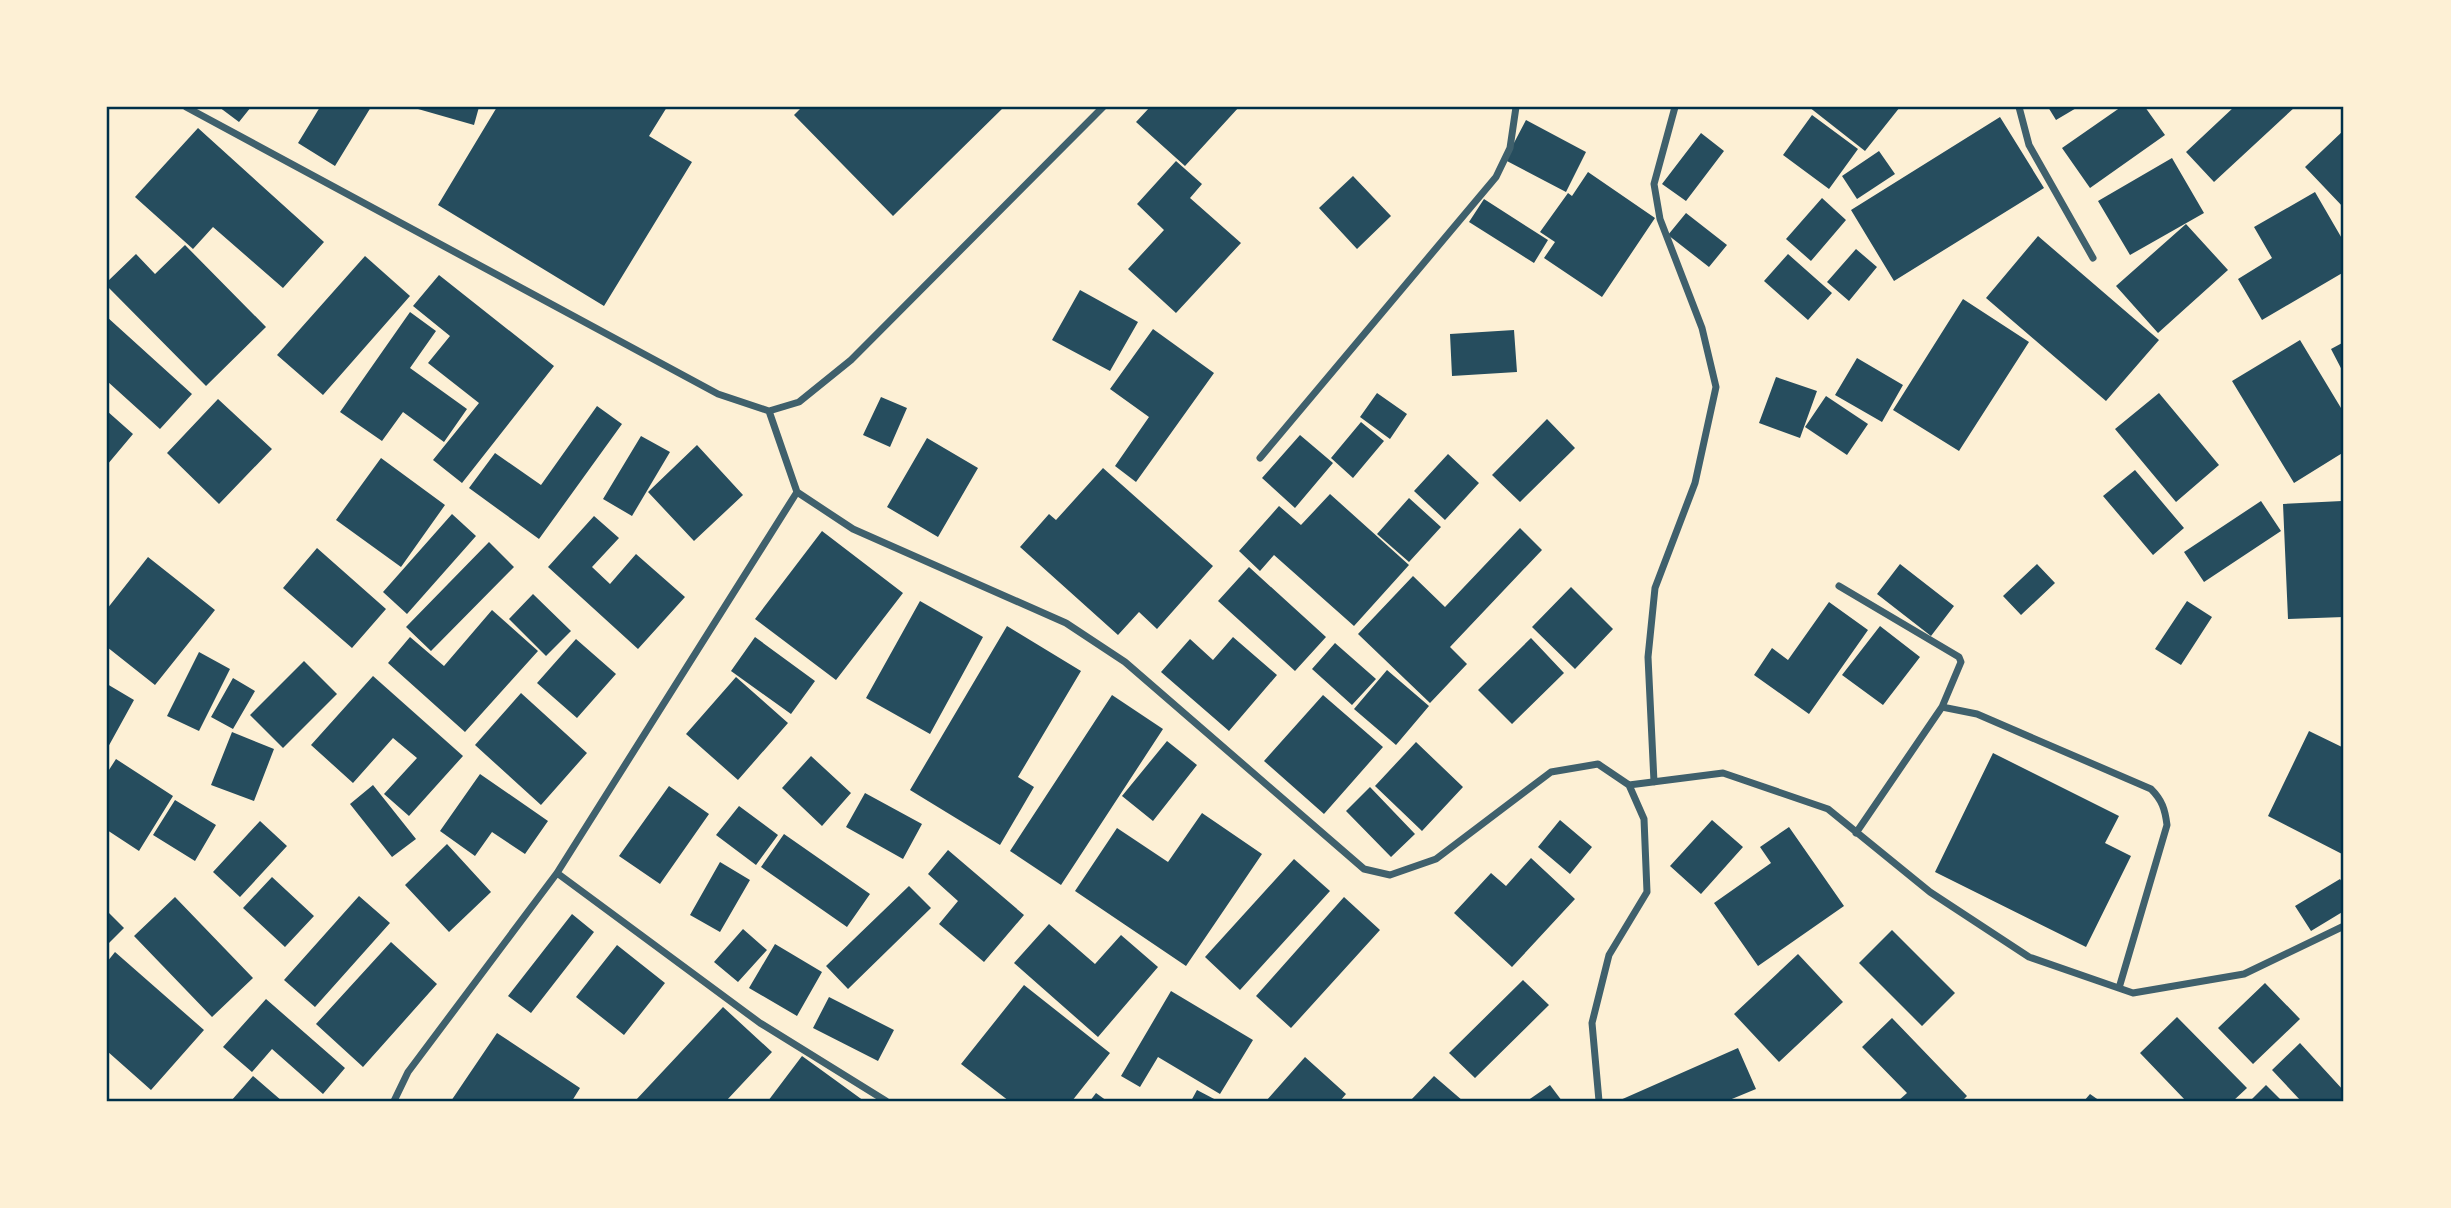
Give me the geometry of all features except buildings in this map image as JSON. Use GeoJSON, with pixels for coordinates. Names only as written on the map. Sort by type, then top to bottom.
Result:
{"type":"FeatureCollection","features":[{"type":"Feature","properties":{"kind":"street"},"geometry":{"type":"LineString","coordinates":[[187,107],[718,394],[769,411],[799,402],[851,360],[1103,107]]}},
{"type":"Feature","properties":{"kind":"street"},"geometry":{"type":"LineString","coordinates":[[1260,458],[1496,177],[1510,148],[1516,107]]}},
{"type":"Feature","properties":{"kind":"street"},"geometry":{"type":"LineString","coordinates":[[1654,782],[1648,657],[1655,589],[1695,483],[1716,387],[1702,327],[1660,219],[1654,184],[1675,107]]}},
{"type":"Feature","properties":{"kind":"street"},"geometry":{"type":"LineString","coordinates":[[2019,107],[2029,145],[2093,258]]}},
{"type":"Feature","properties":{"kind":"street"},"geometry":{"type":"LineString","coordinates":[[769,411],[797,492],[853,529],[1066,623],[1115,656],[1364,869],[1390,875],[1436,859],[1551,772],[1598,764],[1629,785],[1644,819],[1647,892],[1609,955],[1592,1023],[1599,1101]]}},
{"type":"Feature","properties":{"kind":"street"},"geometry":{"type":"LineString","coordinates":[[394,1101],[408,1072],[557,873],[797,492]]}},
{"type":"Feature","properties":{"kind":"street"},"geometry":{"type":"LineString","coordinates":[[1839,586],[1958,657],[1961,662],[1942,707],[1856,833]]}},
{"type":"Feature","properties":{"kind":"street"},"geometry":{"type":"LineString","coordinates":[[1942,707],[1977,714],[2151,789],[2160,797],[2167,825],[2119,988]]}},
{"type":"Feature","properties":{"kind":"street"},"geometry":{"type":"LineString","coordinates":[[1629,785],[1723,773],[1828,809],[1930,892],[2029,957],[2133,993],[2244,974],[2344,926]]}},
{"type":"Feature","properties":{"kind":"street"},"geometry":{"type":"LineString","coordinates":[[557,873],[760,1023],[886,1101]]}}]}
